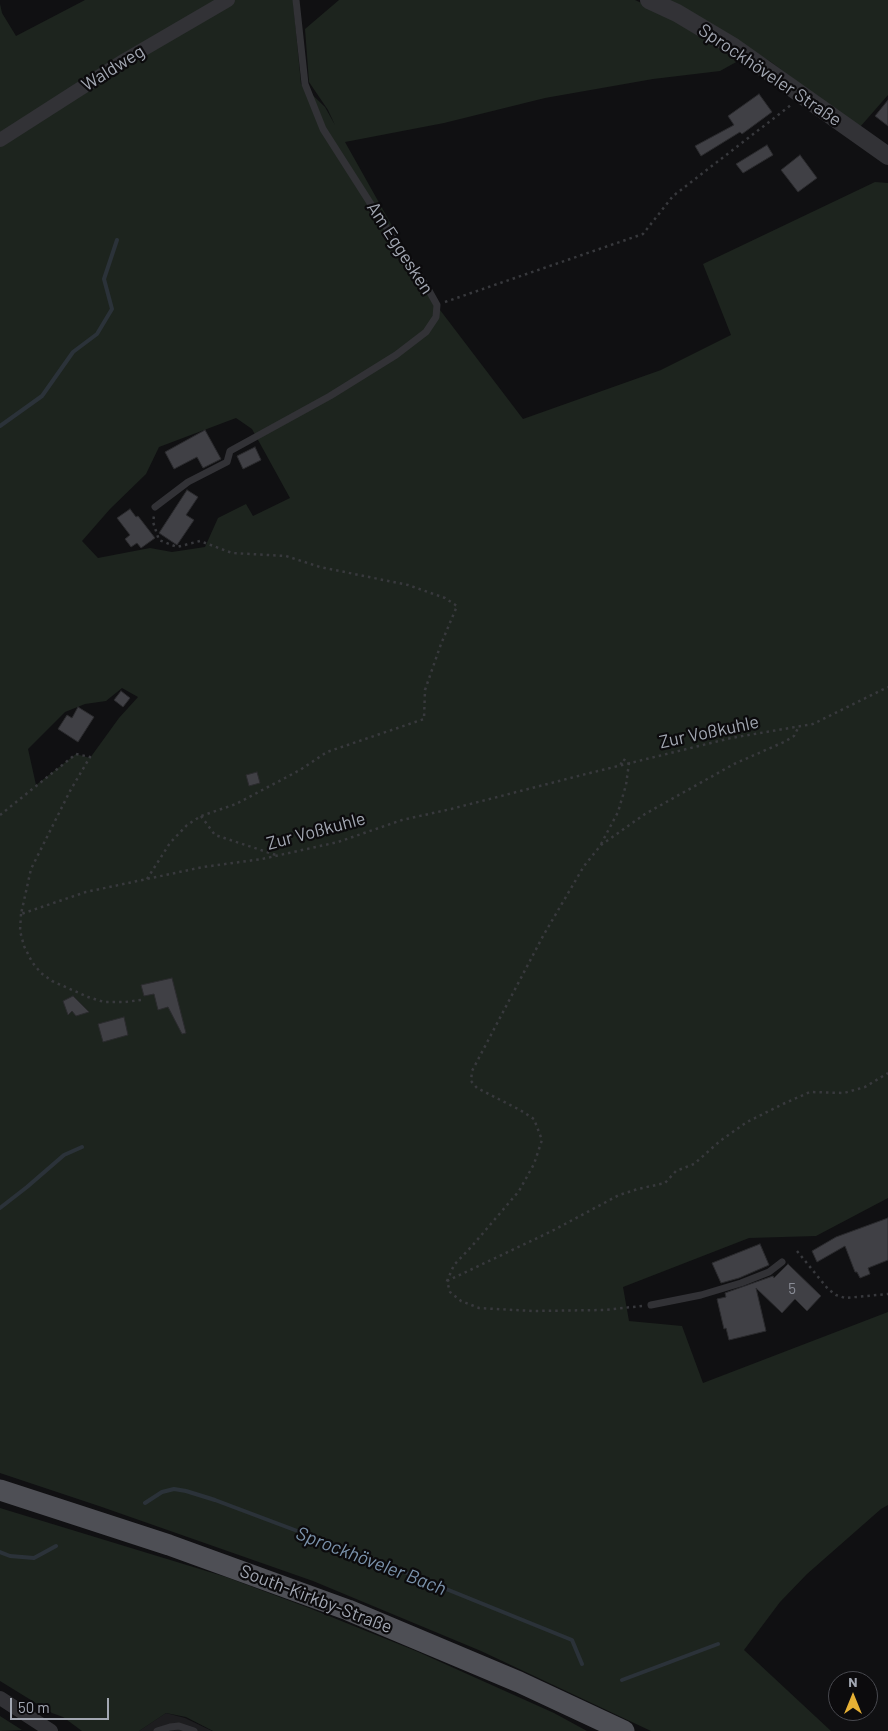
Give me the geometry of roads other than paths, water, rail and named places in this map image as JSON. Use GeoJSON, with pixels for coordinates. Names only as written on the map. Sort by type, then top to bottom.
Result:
{"type":"FeatureCollection","features":[{"type":"Feature","properties":{"kind":"main road","name":"South-Kirkby-Straße"},"geometry":{"type":"LineString","coordinates":[[0,1490],[178,1548],[338,1606],[518,1682],[624,1731]]}},
{"type":"Feature","properties":{"kind":"street","name":"Waldweg"},"geometry":{"type":"LineString","coordinates":[[0,140],[125,60],[228,0]]}},
{"type":"Feature","properties":{"kind":"street","name":"Sprockhöveler Straße"},"geometry":{"type":"LineString","coordinates":[[649,0],[677,13],[734,47],[888,156]]}},
{"type":"Feature","properties":{"kind":"street"},"geometry":{"type":"LineString","coordinates":[[0,1698],[51,1731]]}},
{"type":"Feature","properties":{"kind":"lane","name":"Am Eggesken"},"geometry":{"type":"LineString","coordinates":[[155,507],[188,482],[227,462],[230,451],[330,396],[396,355],[426,332],[436,317],[437,305],[427,286],[374,209],[323,129],[305,84],[296,0]]}},
{"type":"Feature","properties":{"kind":"lane"},"geometry":{"type":"LineString","coordinates":[[651,1305],[701,1295],[741,1283],[768,1272],[782,1262]]}},
{"type":"Feature","properties":{"kind":"lane"},"geometry":{"type":"LineString","coordinates":[[157,1731],[179,1726],[194,1731]]}},
{"type":"Feature","properties":{"kind":"waterway"},"geometry":{"type":"LineString","coordinates":[[0,426],[42,396],[73,352],[97,334],[112,309],[104,279],[117,240]]}},
{"type":"Feature","properties":{"kind":"waterway"},"geometry":{"type":"LineString","coordinates":[[0,1208],[64,1155],[82,1147]]}},
{"type":"Feature","properties":{"kind":"waterway","name":"Sprockhöveler Bach"},"geometry":{"type":"LineString","coordinates":[[145,1503],[162,1492],[174,1489],[215,1500],[377,1561],[572,1640],[582,1664]]}},
{"type":"Feature","properties":{"kind":"waterway","name":"Sprockhöveler Bach"},"geometry":{"type":"LineString","coordinates":[[0,1552],[10,1556],[34,1558],[56,1546]]}},
{"type":"Feature","properties":{"kind":"waterway"},"geometry":{"type":"LineString","coordinates":[[622,1680],[718,1644]]}}]}
